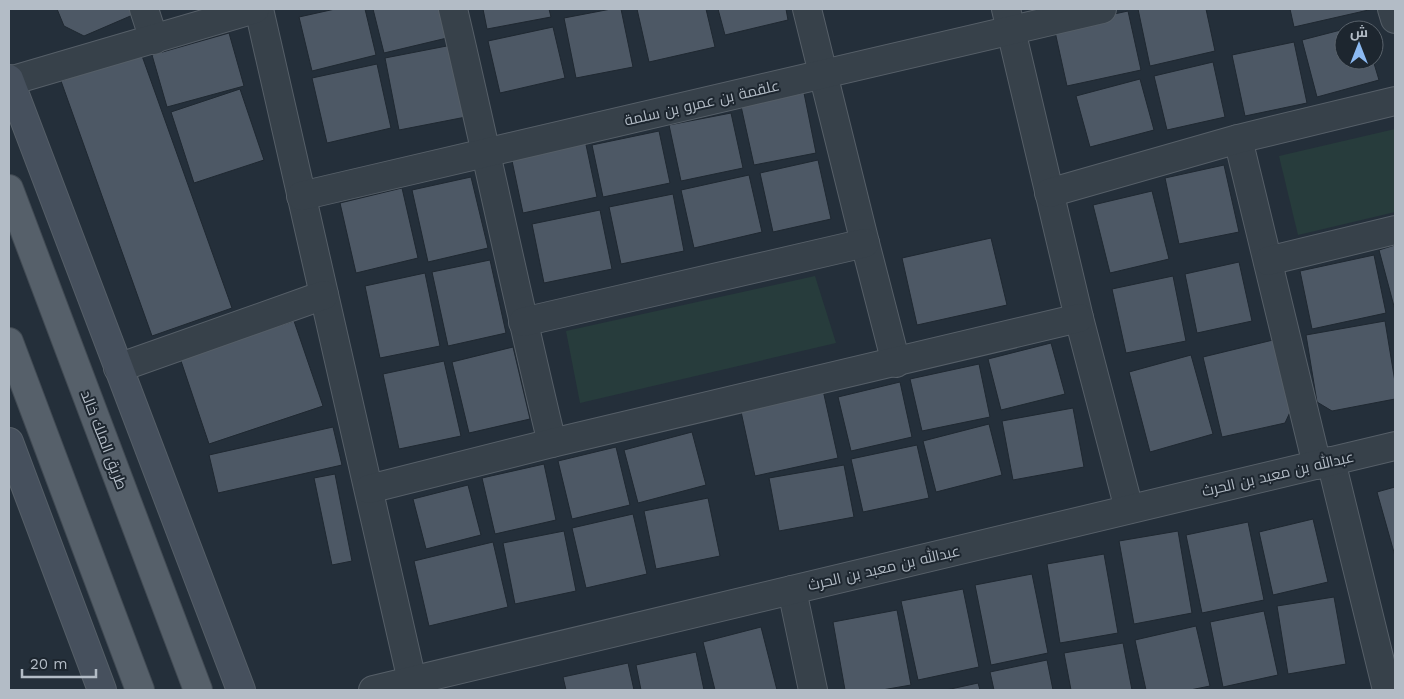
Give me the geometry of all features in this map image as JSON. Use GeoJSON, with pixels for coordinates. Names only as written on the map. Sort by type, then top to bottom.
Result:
{"type":"FeatureCollection","features":[{"type":"Feature","properties":{"kind":"main road"},"geometry":{"type":"LineString","coordinates":[[9,80],[241,690]]}},
{"type":"Feature","properties":{"kind":"main road","name":"طريق الملك خالد"},"geometry":{"type":"LineString","coordinates":[[9,189],[198,690]]}},
{"type":"Feature","properties":{"kind":"main road"},"geometry":{"type":"LineString","coordinates":[[9,342],[140,690]]}},
{"type":"Feature","properties":{"kind":"main road"},"geometry":{"type":"LineString","coordinates":[[9,442],[102,690]]}},
{"type":"Feature","properties":{"kind":"street"},"geometry":{"type":"LineString","coordinates":[[144,9],[154,40]]}},
{"type":"Feature","properties":{"kind":"street"},"geometry":{"type":"LineString","coordinates":[[9,80],[257,9],[412,681]]}},
{"type":"Feature","properties":{"kind":"street"},"geometry":{"type":"LineString","coordinates":[[453,9],[552,443]]}},
{"type":"Feature","properties":{"kind":"street"},"geometry":{"type":"LineString","coordinates":[[808,9],[896,363]]}},
{"type":"Feature","properties":{"kind":"street","name":"علقمة بن عمرو بن سلمة"},"geometry":{"type":"LineString","coordinates":[[301,196],[824,75],[1009,20],[1102,9]]}},
{"type":"Feature","properties":{"kind":"street"},"geometry":{"type":"LineString","coordinates":[[1392,9],[1395,19]]}},
{"type":"Feature","properties":{"kind":"street"},"geometry":{"type":"LineString","coordinates":[[1009,20],[1079,318],[1129,510]]}},
{"type":"Feature","properties":{"kind":"street"},"geometry":{"type":"LineString","coordinates":[[1049,193],[1238,139],[1395,101]]}},
{"type":"Feature","properties":{"kind":"street"},"geometry":{"type":"LineString","coordinates":[[1238,139],[1268,261],[1387,690]]}},
{"type":"Feature","properties":{"kind":"street"},"geometry":{"type":"LineString","coordinates":[[1268,261],[1395,230]]}},
{"type":"Feature","properties":{"kind":"street"},"geometry":{"type":"LineString","coordinates":[[523,322],[865,243]]}},
{"type":"Feature","properties":{"kind":"street"},"geometry":{"type":"LineString","coordinates":[[118,368],[324,295]]}},
{"type":"Feature","properties":{"kind":"street"},"geometry":{"type":"LineString","coordinates":[[368,490],[552,443],[896,363],[1079,318]]}},
{"type":"Feature","properties":{"kind":"street","name":"عبدالله بن معبد بن الحرث"},"geometry":{"type":"LineString","coordinates":[[373,690],[1395,446]]}},
{"type":"Feature","properties":{"kind":"street"},"geometry":{"type":"LineString","coordinates":[[792,590],[813,690]]}},
{"type":"Feature","properties":{"kind":"green space"},"geometry":{"type":"Polygon","coordinates":[[[1395,129],[1395,212],[1298,235],[1279,156],[1395,129]]]}},
{"type":"Feature","properties":{"kind":"green space"},"geometry":{"type":"Polygon","coordinates":[[[815,276],[836,343],[580,403],[566,331],[815,276]]]}},
{"type":"Feature","properties":{"kind":"building"},"geometry":{"type":"Polygon","coordinates":[[[57,9],[141,9],[142,11],[84,36],[64,26],[57,9]]]}},
{"type":"Feature","properties":{"kind":"building"},"geometry":{"type":"Polygon","coordinates":[[[335,9],[365,9],[376,55],[312,71],[299,17],[335,9]]]}},
{"type":"Feature","properties":{"kind":"building"},"geometry":{"type":"Polygon","coordinates":[[[373,9],[440,9],[447,38],[384,53],[373,9]]]}},
{"type":"Feature","properties":{"kind":"building"},"geometry":{"type":"Polygon","coordinates":[[[483,9],[549,9],[551,17],[487,29],[483,9]]]}},
{"type":"Feature","properties":{"kind":"building"},"geometry":{"type":"Polygon","coordinates":[[[611,9],[621,9],[633,67],[576,78],[564,18],[611,9]]]}},
{"type":"Feature","properties":{"kind":"building"},"geometry":{"type":"Polygon","coordinates":[[[637,9],[706,9],[715,47],[649,62],[637,9]]]}},
{"type":"Feature","properties":{"kind":"building"},"geometry":{"type":"Polygon","coordinates":[[[718,9],[786,9],[788,20],[725,35],[718,9]]]}},
{"type":"Feature","properties":{"kind":"building"},"geometry":{"type":"Polygon","coordinates":[[[1138,9],[1206,9],[1215,51],[1150,66],[1138,9]]]}},
{"type":"Feature","properties":{"kind":"building"},"geometry":{"type":"Polygon","coordinates":[[[1290,9],[1373,9],[1294,27],[1290,9]]]}},
{"type":"Feature","properties":{"kind":"building"},"geometry":{"type":"Polygon","coordinates":[[[1128,11],[1141,70],[1067,86],[1054,27],[1128,11]]]}},
{"type":"Feature","properties":{"kind":"building"},"geometry":{"type":"Polygon","coordinates":[[[553,27],[565,78],[500,93],[488,41],[553,27]]]}},
{"type":"Feature","properties":{"kind":"building"},"geometry":{"type":"Polygon","coordinates":[[[1334,32],[1334,70],[1376,70],[1379,80],[1317,97],[1302,40],[1334,32]]]}},
{"type":"Feature","properties":{"kind":"building"},"geometry":{"type":"Polygon","coordinates":[[[229,33],[244,86],[167,107],[152,55],[229,33]]]}},
{"type":"Feature","properties":{"kind":"building"},"geometry":{"type":"Polygon","coordinates":[[[1294,42],[1307,103],[1245,116],[1232,55],[1294,42]]]}},
{"type":"Feature","properties":{"kind":"building"},"geometry":{"type":"Polygon","coordinates":[[[457,44],[471,116],[399,130],[385,58],[457,44]]]}},
{"type":"Feature","properties":{"kind":"building"},"geometry":{"type":"Polygon","coordinates":[[[141,53],[232,308],[152,336],[61,81],[141,53]]]}},
{"type":"Feature","properties":{"kind":"building"},"geometry":{"type":"Polygon","coordinates":[[[1213,62],[1225,117],[1167,130],[1154,76],[1213,62]]]}},
{"type":"Feature","properties":{"kind":"building"},"geometry":{"type":"Polygon","coordinates":[[[377,64],[391,128],[327,143],[312,78],[377,64]]]}},
{"type":"Feature","properties":{"kind":"building"},"geometry":{"type":"Polygon","coordinates":[[[1140,79],[1154,130],[1090,147],[1076,96],[1140,79]]]}},
{"type":"Feature","properties":{"kind":"building"},"geometry":{"type":"Polygon","coordinates":[[[240,89],[264,160],[194,183],[171,112],[240,89]]]}},
{"type":"Feature","properties":{"kind":"building"},"geometry":{"type":"Polygon","coordinates":[[[804,93],[816,153],[754,165],[741,106],[804,93]]]}},
{"type":"Feature","properties":{"kind":"building"},"geometry":{"type":"Polygon","coordinates":[[[731,113],[743,168],[681,181],[669,125],[731,113]]]}},
{"type":"Feature","properties":{"kind":"building"},"geometry":{"type":"Polygon","coordinates":[[[659,131],[670,183],[603,197],[592,145],[659,131]]]}},
{"type":"Feature","properties":{"kind":"building"},"geometry":{"type":"Polygon","coordinates":[[[585,140],[597,197],[523,213],[511,156],[585,140]]]}},
{"type":"Feature","properties":{"kind":"building"},"geometry":{"type":"Polygon","coordinates":[[[818,160],[831,219],[773,232],[760,173],[818,160]]]}},
{"type":"Feature","properties":{"kind":"building"},"geometry":{"type":"Polygon","coordinates":[[[1224,165],[1239,232],[1179,244],[1165,178],[1224,165]]]}},
{"type":"Feature","properties":{"kind":"building"},"geometry":{"type":"Polygon","coordinates":[[[749,175],[762,232],[694,248],[681,190],[749,175]]]}},
{"type":"Feature","properties":{"kind":"building"},"geometry":{"type":"Polygon","coordinates":[[[471,177],[488,248],[428,262],[412,190],[471,177]]]}},
{"type":"Feature","properties":{"kind":"building"},"geometry":{"type":"Polygon","coordinates":[[[402,188],[418,258],[356,273],[340,203],[402,188]]]}},
{"type":"Feature","properties":{"kind":"building"},"geometry":{"type":"Polygon","coordinates":[[[1152,191],[1169,259],[1110,273],[1093,205],[1152,191]]]}},
{"type":"Feature","properties":{"kind":"building"},"geometry":{"type":"Polygon","coordinates":[[[673,194],[684,251],[621,264],[609,207],[673,194]]]}},
{"type":"Feature","properties":{"kind":"building"},"geometry":{"type":"Polygon","coordinates":[[[600,210],[612,269],[544,283],[532,224],[600,210]]]}},
{"type":"Feature","properties":{"kind":"building"},"geometry":{"type":"Polygon","coordinates":[[[991,238],[1007,305],[917,325],[902,258],[991,238]]]}},
{"type":"Feature","properties":{"kind":"building"},"geometry":{"type":"Polygon","coordinates":[[[1395,245],[1395,310],[1379,250],[1395,245]]]}},
{"type":"Feature","properties":{"kind":"building"},"geometry":{"type":"Polygon","coordinates":[[[1374,255],[1386,313],[1312,329],[1300,271],[1374,255]]]}},
{"type":"Feature","properties":{"kind":"building"},"geometry":{"type":"Polygon","coordinates":[[[490,260],[506,333],[448,346],[432,272],[490,260]]]}},
{"type":"Feature","properties":{"kind":"building"},"geometry":{"type":"Polygon","coordinates":[[[1239,262],[1252,321],[1197,333],[1185,274],[1239,262]]]}},
{"type":"Feature","properties":{"kind":"building"},"geometry":{"type":"Polygon","coordinates":[[[425,273],[440,346],[380,358],[365,286],[425,273]]]}},
{"type":"Feature","properties":{"kind":"building"},"geometry":{"type":"Polygon","coordinates":[[[1173,276],[1186,341],[1126,353],[1112,289],[1173,276]]]}},
{"type":"Feature","properties":{"kind":"building"},"geometry":{"type":"Polygon","coordinates":[[[294,321],[323,406],[209,444],[180,358],[294,321]]]}},
{"type":"Feature","properties":{"kind":"building"},"geometry":{"type":"Polygon","coordinates":[[[1385,321],[1395,382],[1395,399],[1332,411],[1317,402],[1306,335],[1385,321]]]}},
{"type":"Feature","properties":{"kind":"building"},"geometry":{"type":"Polygon","coordinates":[[[1273,340],[1291,410],[1285,423],[1222,437],[1203,357],[1273,340]]]}},
{"type":"Feature","properties":{"kind":"building"},"geometry":{"type":"Polygon","coordinates":[[[1051,343],[1065,394],[1001,410],[988,359],[1051,343]]]}},
{"type":"Feature","properties":{"kind":"building"},"geometry":{"type":"Polygon","coordinates":[[[513,347],[530,419],[469,433],[452,362],[513,347]]]}},
{"type":"Feature","properties":{"kind":"building"},"geometry":{"type":"Polygon","coordinates":[[[1191,355],[1213,434],[1150,452],[1129,372],[1191,355]]]}},
{"type":"Feature","properties":{"kind":"building"},"geometry":{"type":"Polygon","coordinates":[[[444,361],[461,436],[399,449],[383,374],[444,361]]]}},
{"type":"Feature","properties":{"kind":"building"},"geometry":{"type":"Polygon","coordinates":[[[979,364],[990,417],[922,431],[910,379],[979,364]]]}},
{"type":"Feature","properties":{"kind":"building"},"geometry":{"type":"Polygon","coordinates":[[[900,382],[912,437],[851,451],[838,397],[900,382]]]}},
{"type":"Feature","properties":{"kind":"building"},"geometry":{"type":"Polygon","coordinates":[[[823,390],[838,458],[755,476],[740,407],[823,390]]]}},
{"type":"Feature","properties":{"kind":"building"},"geometry":{"type":"Polygon","coordinates":[[[1073,408],[1084,467],[1013,480],[1002,421],[1073,408]]]}},
{"type":"Feature","properties":{"kind":"building"},"geometry":{"type":"Polygon","coordinates":[[[989,424],[1002,475],[936,492],[923,441],[989,424]]]}},
{"type":"Feature","properties":{"kind":"building"},"geometry":{"type":"Polygon","coordinates":[[[333,427],[342,465],[218,493],[209,455],[333,427]]]}},
{"type":"Feature","properties":{"kind":"building"},"geometry":{"type":"Polygon","coordinates":[[[692,432],[706,485],[638,503],[624,450],[692,432]]]}},
{"type":"Feature","properties":{"kind":"building"},"geometry":{"type":"Polygon","coordinates":[[[917,445],[929,498],[863,512],[851,459],[917,445]]]}},
{"type":"Feature","properties":{"kind":"building"},"geometry":{"type":"Polygon","coordinates":[[[616,447],[630,505],[572,519],[558,461],[616,447]]]}},
{"type":"Feature","properties":{"kind":"building"},"geometry":{"type":"Polygon","coordinates":[[[544,464],[556,520],[495,534],[482,478],[544,464]]]}},
{"type":"Feature","properties":{"kind":"building"},"geometry":{"type":"Polygon","coordinates":[[[844,465],[854,517],[779,531],[769,478],[844,465]]]}},
{"type":"Feature","properties":{"kind":"building"},"geometry":{"type":"Polygon","coordinates":[[[335,474],[352,561],[332,565],[314,478],[335,474]]]}},
{"type":"Feature","properties":{"kind":"building"},"geometry":{"type":"Polygon","coordinates":[[[468,485],[481,535],[426,549],[413,499],[468,485]]]}},
{"type":"Feature","properties":{"kind":"building"},"geometry":{"type":"Polygon","coordinates":[[[1395,487],[1395,556],[1377,492],[1395,487]]]}},
{"type":"Feature","properties":{"kind":"building"},"geometry":{"type":"Polygon","coordinates":[[[708,498],[720,556],[656,569],[644,511],[708,498]]]}},
{"type":"Feature","properties":{"kind":"building"},"geometry":{"type":"Polygon","coordinates":[[[633,514],[647,574],[586,588],[572,528],[633,514]]]}},
{"type":"Feature","properties":{"kind":"building"},"geometry":{"type":"Polygon","coordinates":[[[1313,519],[1328,582],[1273,595],[1259,532],[1313,519]]]}},
{"type":"Feature","properties":{"kind":"building"},"geometry":{"type":"Polygon","coordinates":[[[1248,522],[1264,600],[1202,613],[1186,535],[1248,522]]]}},
{"type":"Feature","properties":{"kind":"building"},"geometry":{"type":"Polygon","coordinates":[[[564,531],[576,591],[515,604],[503,543],[564,531]]]}},
{"type":"Feature","properties":{"kind":"building"},"geometry":{"type":"Polygon","coordinates":[[[1178,531],[1192,613],[1134,624],[1119,541],[1178,531]]]}},
{"type":"Feature","properties":{"kind":"building"},"geometry":{"type":"Polygon","coordinates":[[[493,542],[508,607],[429,626],[414,561],[493,542]]]}},
{"type":"Feature","properties":{"kind":"building"},"geometry":{"type":"Polygon","coordinates":[[[1104,554],[1118,633],[1060,643],[1047,564],[1104,554]]]}},
{"type":"Feature","properties":{"kind":"building"},"geometry":{"type":"Polygon","coordinates":[[[1032,574],[1048,653],[991,665],[975,585],[1032,574]]]}},
{"type":"Feature","properties":{"kind":"building"},"geometry":{"type":"Polygon","coordinates":[[[963,589],[979,667],[918,680],[901,601],[963,589]]]}},
{"type":"Feature","properties":{"kind":"building"},"geometry":{"type":"Polygon","coordinates":[[[1334,597],[1346,664],[1288,674],[1277,606],[1334,597]]]}},
{"type":"Feature","properties":{"kind":"building"},"geometry":{"type":"Polygon","coordinates":[[[897,610],[911,685],[882,690],[845,690],[833,622],[897,610]]]}},
{"type":"Feature","properties":{"kind":"building"},"geometry":{"type":"Polygon","coordinates":[[[1264,611],[1278,675],[1223,687],[1210,622],[1264,611]]]}},
{"type":"Feature","properties":{"kind":"building"},"geometry":{"type":"Polygon","coordinates":[[[1196,626],[1210,686],[1190,690],[1146,690],[1135,640],[1196,626]]]}},
{"type":"Feature","properties":{"kind":"building"},"geometry":{"type":"Polygon","coordinates":[[[761,627],[777,690],[715,690],[703,642],[761,627]]]}},
{"type":"Feature","properties":{"kind":"building"},"geometry":{"type":"Polygon","coordinates":[[[1123,643],[1132,690],[1071,690],[1064,653],[1123,643]]]}},
{"type":"Feature","properties":{"kind":"building"},"geometry":{"type":"Polygon","coordinates":[[[696,652],[704,690],[641,690],[636,665],[696,652]]]}},
{"type":"Feature","properties":{"kind":"building"},"geometry":{"type":"Polygon","coordinates":[[[1047,660],[1053,690],[994,690],[990,672],[1047,660]]]}},
{"type":"Feature","properties":{"kind":"building"},"geometry":{"type":"Polygon","coordinates":[[[628,663],[634,690],[566,690],[563,677],[628,663]]]}},
{"type":"Feature","properties":{"kind":"building"},"geometry":{"type":"Polygon","coordinates":[[[978,683],[980,690],[946,690],[978,683]]]}}]}
